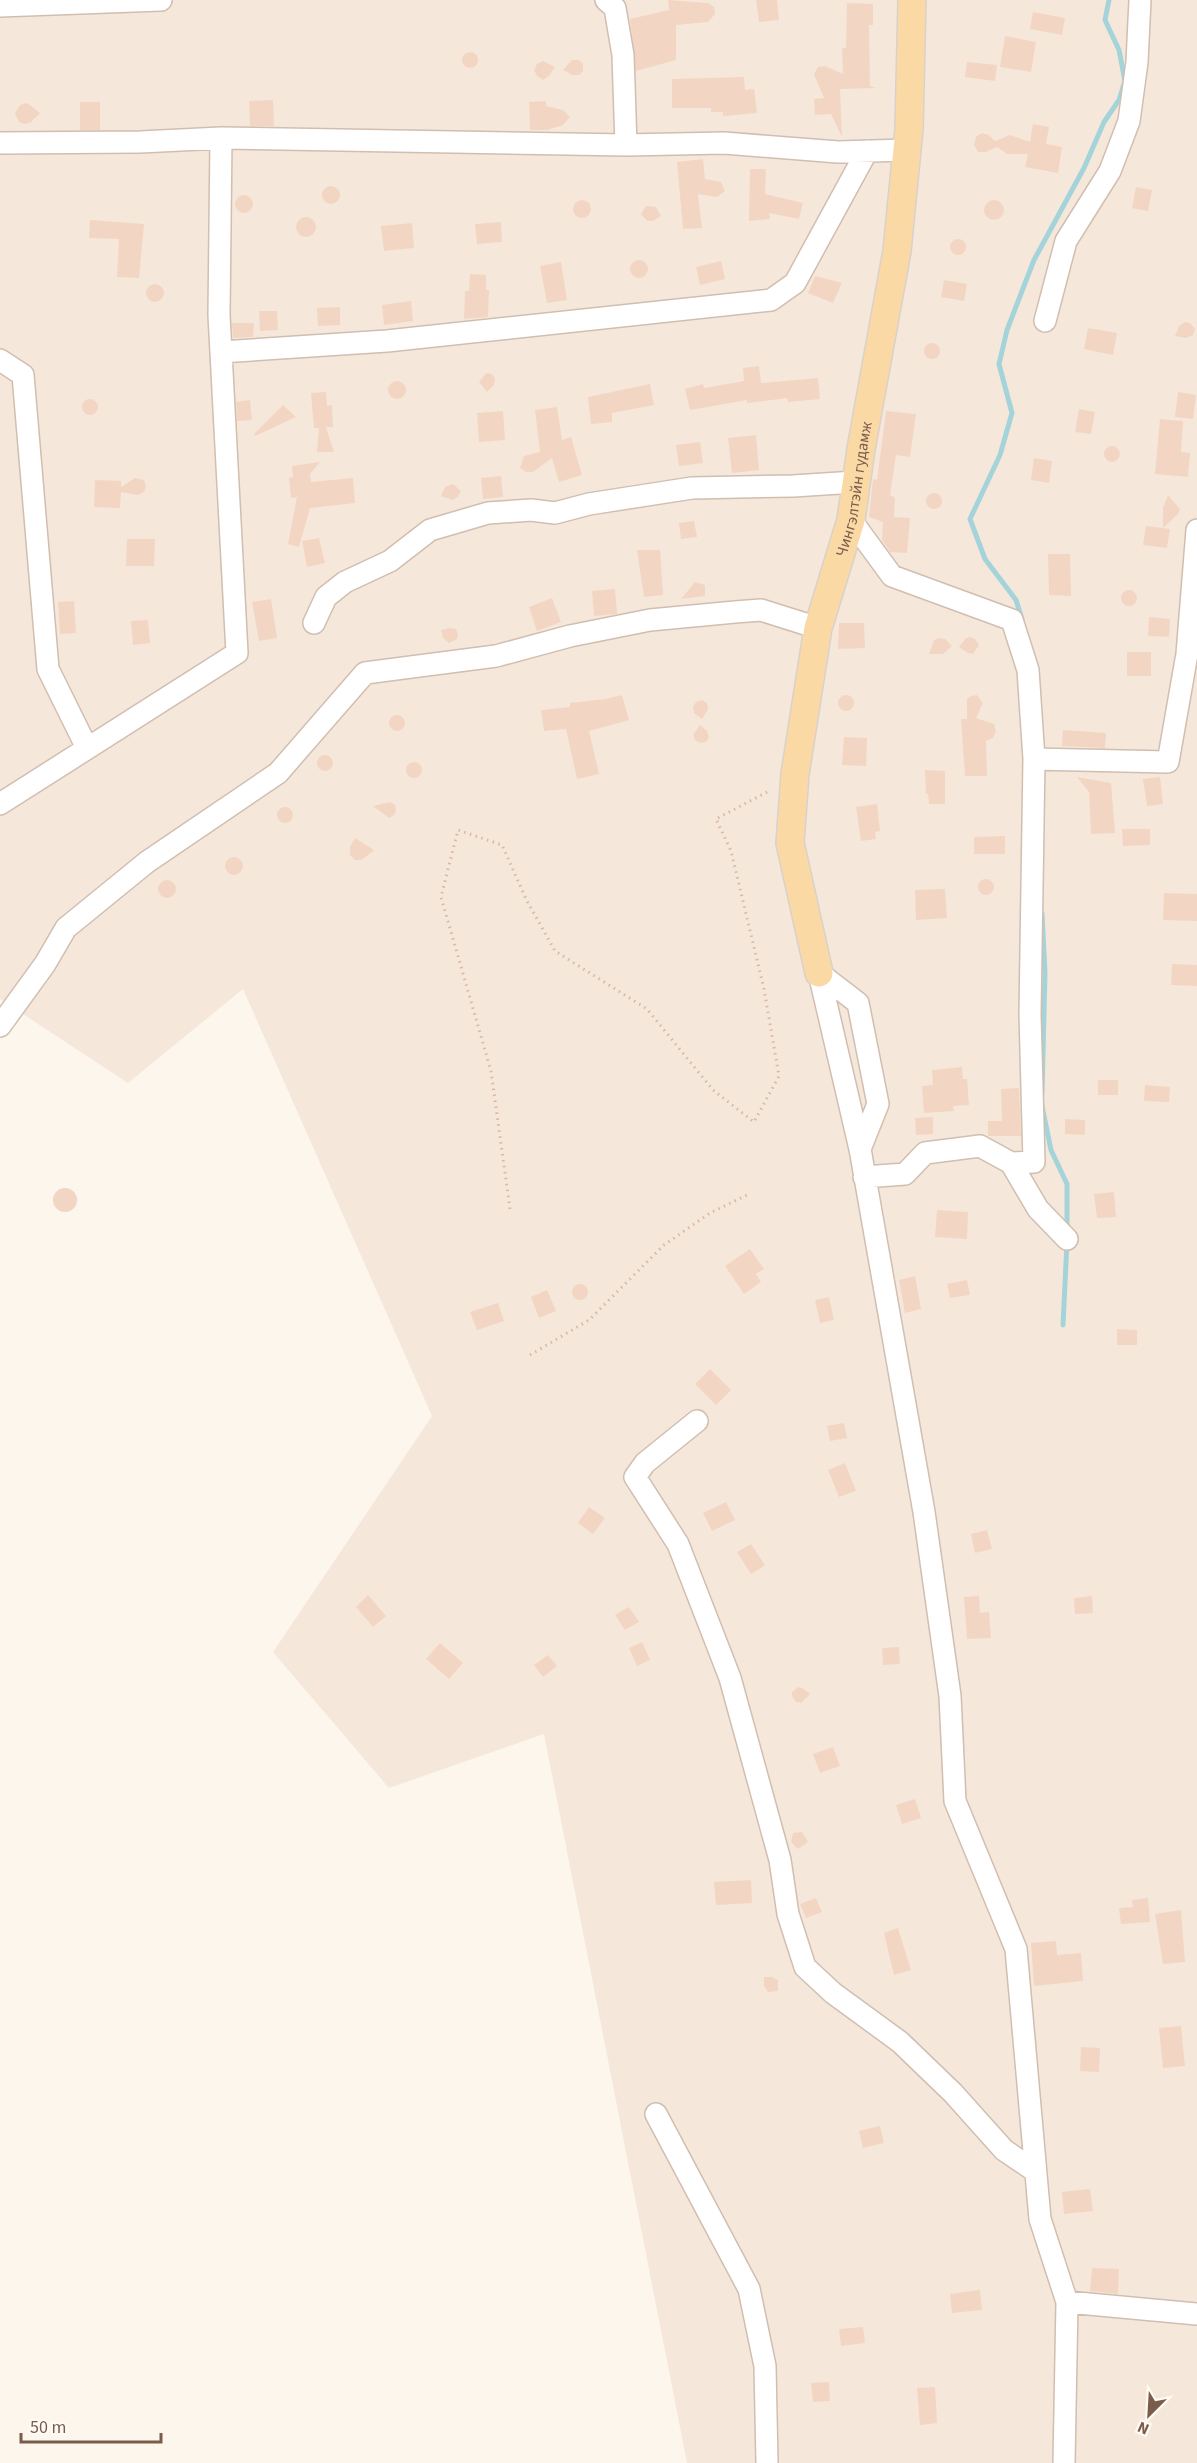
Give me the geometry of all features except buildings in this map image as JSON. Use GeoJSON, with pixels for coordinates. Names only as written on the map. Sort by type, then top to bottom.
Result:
{"type":"FeatureCollection","features":[{"type":"Feature","properties":{"kind":"main road","name":"Чингэлтэйн гудамж"},"geometry":{"type":"LineString","coordinates":[[819,973],[790,843],[795,774],[819,628],[851,520],[855,482],[897,252],[907,150],[912,0]]}},
{"type":"Feature","properties":{"kind":"street"},"geometry":{"type":"LineString","coordinates":[[0,6],[161,0]]}},
{"type":"Feature","properties":{"kind":"street"},"geometry":{"type":"LineString","coordinates":[[606,0],[615,8],[623,55],[626,145]]}},
{"type":"Feature","properties":{"kind":"street"},"geometry":{"type":"LineString","coordinates":[[1045,321],[1066,241],[1110,171],[1129,121],[1137,62],[1140,0]]}},
{"type":"Feature","properties":{"kind":"street"},"geometry":{"type":"LineString","coordinates":[[0,804],[237,653],[219,315],[221,138]]}},
{"type":"Feature","properties":{"kind":"street"},"geometry":{"type":"LineString","coordinates":[[0,143],[140,142],[221,138],[626,145],[724,143],[838,152],[907,150]]}},
{"type":"Feature","properties":{"kind":"street"},"geometry":{"type":"LineString","coordinates":[[221,352],[387,341],[771,300],[795,283],[867,151]]}},
{"type":"Feature","properties":{"kind":"street"},"geometry":{"type":"LineString","coordinates":[[0,360],[23,375],[48,669],[87,748]]}},
{"type":"Feature","properties":{"kind":"street"},"geometry":{"type":"LineString","coordinates":[[314,623],[326,597],[345,582],[390,561],[430,530],[488,513],[531,510],[555,513],[589,504],[692,488],[855,482]]}},
{"type":"Feature","properties":{"kind":"street"},"geometry":{"type":"LineString","coordinates":[[851,520],[892,576],[1012,620],[1028,670],[1034,759],[1030,1014],[1034,1162],[1011,1163]]}},
{"type":"Feature","properties":{"kind":"street"},"geometry":{"type":"LineString","coordinates":[[1034,759],[1168,762],[1187,654],[1197,530]]}},
{"type":"Feature","properties":{"kind":"street"},"geometry":{"type":"LineString","coordinates":[[0,1026],[45,964],[66,928],[147,862],[278,773],[365,673],[496,656],[581,633],[650,620],[761,610],[819,628]]}},
{"type":"Feature","properties":{"kind":"street"},"geometry":{"type":"LineString","coordinates":[[819,973],[860,1149],[924,1512],[950,1696],[955,1801],[1016,1949],[1040,2219],[1067,2302],[1064,2463]]}},
{"type":"Feature","properties":{"kind":"street"},"geometry":{"type":"LineString","coordinates":[[819,973],[858,1003],[878,1104],[860,1149]]}},
{"type":"Feature","properties":{"kind":"street"},"geometry":{"type":"LineString","coordinates":[[864,1177],[905,1174],[925,1153],[980,1146],[1011,1163],[1038,1209],[1067,1239]]}},
{"type":"Feature","properties":{"kind":"street"},"geometry":{"type":"LineString","coordinates":[[697,1420],[645,1463],[635,1477],[678,1544],[730,1678],[780,1860],[789,1914],[805,1967],[833,1993],[900,2042],[953,2093],[1004,2150],[1035,2171]]}},
{"type":"Feature","properties":{"kind":"street"},"geometry":{"type":"LineString","coordinates":[[656,2114],[749,2289],[765,2367],[767,2463]]}},
{"type":"Feature","properties":{"kind":"street"},"geometry":{"type":"LineString","coordinates":[[1067,2302],[1197,2314]]}},
{"type":"Feature","properties":{"kind":"path"},"geometry":{"type":"LineString","coordinates":[[510,1209],[491,1071],[441,897],[458,830],[502,845],[527,901],[555,951],[647,1010],[713,1090],[754,1122],[779,1076],[764,989],[731,851],[716,819],[772,790]]}},
{"type":"Feature","properties":{"kind":"path"},"geometry":{"type":"LineString","coordinates":[[530,1355],[589,1320],[664,1245],[710,1213],[747,1196]]}},
{"type":"Feature","properties":{"kind":"shaded area"},"geometry":{"type":"Polygon","coordinates":[[[0,0],[1197,0],[1197,2463],[687,2463],[544,1734],[389,1788],[273,1652],[432,1416],[243,989],[128,1083],[0,999],[0,0]]]}},
{"type":"Feature","properties":{"kind":"waterway"},"geometry":{"type":"LineString","coordinates":[[1022,619],[1016,600],[985,559],[970,519],[1000,455],[1012,413],[999,364],[1007,330],[1034,260],[1084,168],[1104,122],[1119,100],[1125,81],[1119,50],[1105,20],[1109,0]]}},
{"type":"Feature","properties":{"kind":"waterway"},"geometry":{"type":"LineString","coordinates":[[1042,914],[1045,973],[1042,1094]]}},
{"type":"Feature","properties":{"kind":"waterway"},"geometry":{"type":"LineString","coordinates":[[1042,1106],[1051,1150],[1067,1184],[1067,1230]]}},
{"type":"Feature","properties":{"kind":"waterway"},"geometry":{"type":"LineString","coordinates":[[1063,1325],[1067,1242]]}}]}
